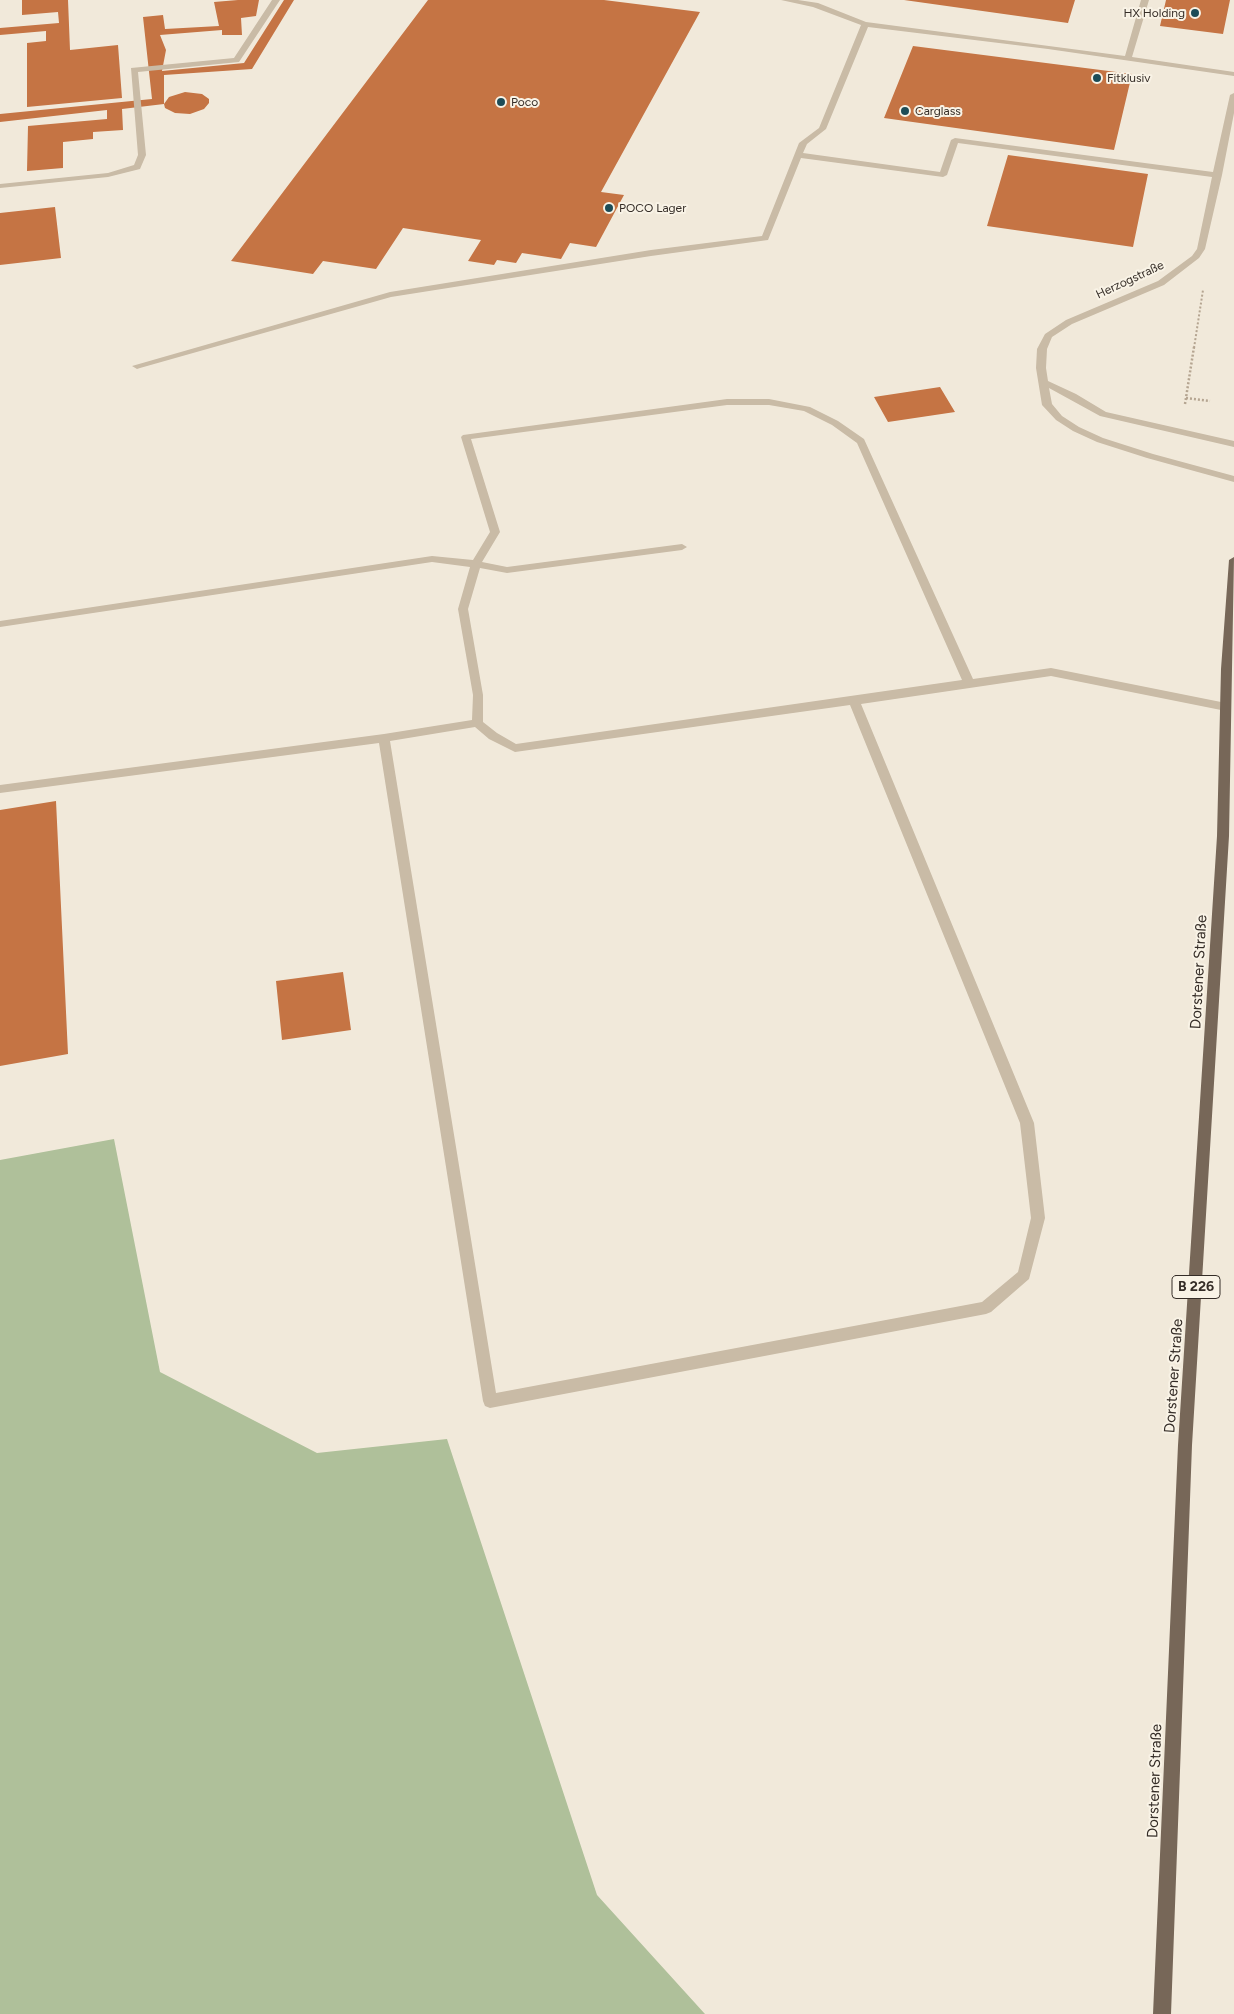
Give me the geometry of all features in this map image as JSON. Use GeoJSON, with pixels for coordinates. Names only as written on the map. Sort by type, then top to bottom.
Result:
{"type":"FeatureCollection","features":[{"type":"Feature","properties":{"kind":"main road","name":"Dorstener Straße"},"geometry":{"type":"LineString","coordinates":[[1162,2014],[1185,1455],[1216,971],[1223,836],[1226,669],[1234,560]]}},
{"type":"Feature","properties":{"kind":"street"},"geometry":{"type":"LineString","coordinates":[[0,186],[108,175],[137,167],[142,155],[134,70],[236,60],[276,0]]}},
{"type":"Feature","properties":{"kind":"street"},"geometry":{"type":"LineString","coordinates":[[786,0],[815,5],[865,24],[1048,47],[1234,74]]}},
{"type":"Feature","properties":{"kind":"street"},"geometry":{"type":"LineString","coordinates":[[1128,59],[1145,0]]}},
{"type":"Feature","properties":{"kind":"street"},"geometry":{"type":"LineString","coordinates":[[137,366],[390,295],[651,253],[765,238],[803,143],[822,129],[865,24]]}},
{"type":"Feature","properties":{"kind":"street","name":"Herzogstraße"},"geometry":{"type":"LineString","coordinates":[[1234,94],[1201,248],[1195,258],[1161,283],[1069,322],[1048,336],[1042,349],[1041,368],[1045,383],[1047,405],[1059,418],[1087,435],[1150,456],[1234,479]]}},
{"type":"Feature","properties":{"kind":"street"},"geometry":{"type":"LineString","coordinates":[[799,155],[943,175],[955,140],[1218,175]]}},
{"type":"Feature","properties":{"kind":"street"},"geometry":{"type":"LineString","coordinates":[[1045,383],[1073,396],[1103,414],[1234,444]]}},
{"type":"Feature","properties":{"kind":"street"},"geometry":{"type":"LineString","coordinates":[[477,723],[478,695],[463,609],[476,564],[495,532],[466,437],[727,402],[769,402],[807,409],[835,423],[861,441],[969,683]]}},
{"type":"Feature","properties":{"kind":"street"},"geometry":{"type":"LineString","coordinates":[[0,624],[432,559],[507,570],[682,547]]}},
{"type":"Feature","properties":{"kind":"street"},"geometry":{"type":"LineString","coordinates":[[0,789],[384,738],[477,723],[493,736],[515,748],[1051,672],[1226,707]]}},
{"type":"Feature","properties":{"kind":"street"},"geometry":{"type":"LineString","coordinates":[[384,738],[490,1401],[986,1308],[1024,1275],[1038,1218],[1027,1123],[854,701]]}},
{"type":"Feature","properties":{"kind":"path"},"geometry":{"type":"LineString","coordinates":[[1185,405],[1204,286],[1198,277],[1186,266]]}},
{"type":"Feature","properties":{"kind":"path"},"geometry":{"type":"LineString","coordinates":[[1186,398],[1210,402]]}},
{"type":"Feature","properties":{"kind":"green space"},"geometry":{"type":"Polygon","coordinates":[[[114,1139],[160,1372],[317,1453],[447,1439],[597,1895],[705,2014],[0,2014],[0,1160],[114,1139]]]}},
{"type":"Feature","properties":{"kind":"building"},"geometry":{"type":"Polygon","coordinates":[[[22,0],[68,0],[70,50],[118,45],[122,98],[27,107],[27,43],[46,41],[46,31],[0,35],[0,28],[59,23],[58,12],[22,15],[22,0]]]}},
{"type":"Feature","properties":{"kind":"building"},"geometry":{"type":"Polygon","coordinates":[[[259,0],[256,16],[241,18],[242,35],[222,35],[222,30],[160,35],[166,50],[162,71],[244,63],[284,0],[294,0],[252,69],[164,75],[164,104],[122,109],[123,130],[93,132],[93,139],[63,142],[63,168],[27,171],[28,126],[107,119],[107,110],[0,122],[0,114],[152,99],[143,17],[163,15],[165,29],[219,26],[214,2],[259,0]]]}},
{"type":"Feature","properties":{"kind":"building","name":"Poco"},"geometry":{"type":"Polygon","coordinates":[[[428,0],[604,0],[700,12],[601,192],[624,195],[596,247],[570,243],[561,259],[522,253],[516,263],[497,260],[494,265],[468,261],[481,240],[403,228],[376,269],[323,261],[313,274],[231,261],[428,0]]]}},
{"type":"Feature","properties":{"kind":"building"},"geometry":{"type":"Polygon","coordinates":[[[904,0],[1075,0],[1068,23],[904,0]]]}},
{"type":"Feature","properties":{"kind":"building","name":"HX Holding"},"geometry":{"type":"Polygon","coordinates":[[[1166,0],[1230,0],[1223,34],[1160,26],[1166,0]]]}},
{"type":"Feature","properties":{"kind":"building"},"geometry":{"type":"Polygon","coordinates":[[[913,46],[1132,74],[1114,150],[884,118],[913,46]]]}},
{"type":"Feature","properties":{"kind":"building"},"geometry":{"type":"Polygon","coordinates":[[[185,92],[202,94],[209,99],[209,103],[204,109],[190,114],[175,113],[165,108],[164,104],[169,97],[185,92]]]}},
{"type":"Feature","properties":{"kind":"building"},"geometry":{"type":"Polygon","coordinates":[[[1008,155],[1148,174],[1133,247],[987,226],[1008,155]]]}},
{"type":"Feature","properties":{"kind":"building"},"geometry":{"type":"Polygon","coordinates":[[[55,207],[61,258],[0,265],[0,213],[55,207]]]}},
{"type":"Feature","properties":{"kind":"building"},"geometry":{"type":"Polygon","coordinates":[[[940,387],[955,412],[888,422],[874,397],[940,387]]]}},
{"type":"Feature","properties":{"kind":"building"},"geometry":{"type":"Polygon","coordinates":[[[56,801],[68,1054],[0,1066],[0,810],[56,801]]]}},
{"type":"Feature","properties":{"kind":"building"},"geometry":{"type":"Polygon","coordinates":[[[343,972],[351,1030],[282,1040],[276,981],[343,972]]]}},
{"type":"Feature","properties":{"kind":"place","name":"HX Holding"},"geometry":{"type":"Point","coordinates":[1195,13]}},
{"type":"Feature","properties":{"kind":"place","name":"Fitklusiv"},"geometry":{"type":"Point","coordinates":[1097,78]}},
{"type":"Feature","properties":{"kind":"place","name":"Poco"},"geometry":{"type":"Point","coordinates":[501,102]}},
{"type":"Feature","properties":{"kind":"place","name":"Carglass"},"geometry":{"type":"Point","coordinates":[905,111]}},
{"type":"Feature","properties":{"kind":"place","name":"POCO Lager"},"geometry":{"type":"Point","coordinates":[609,208]}}]}
